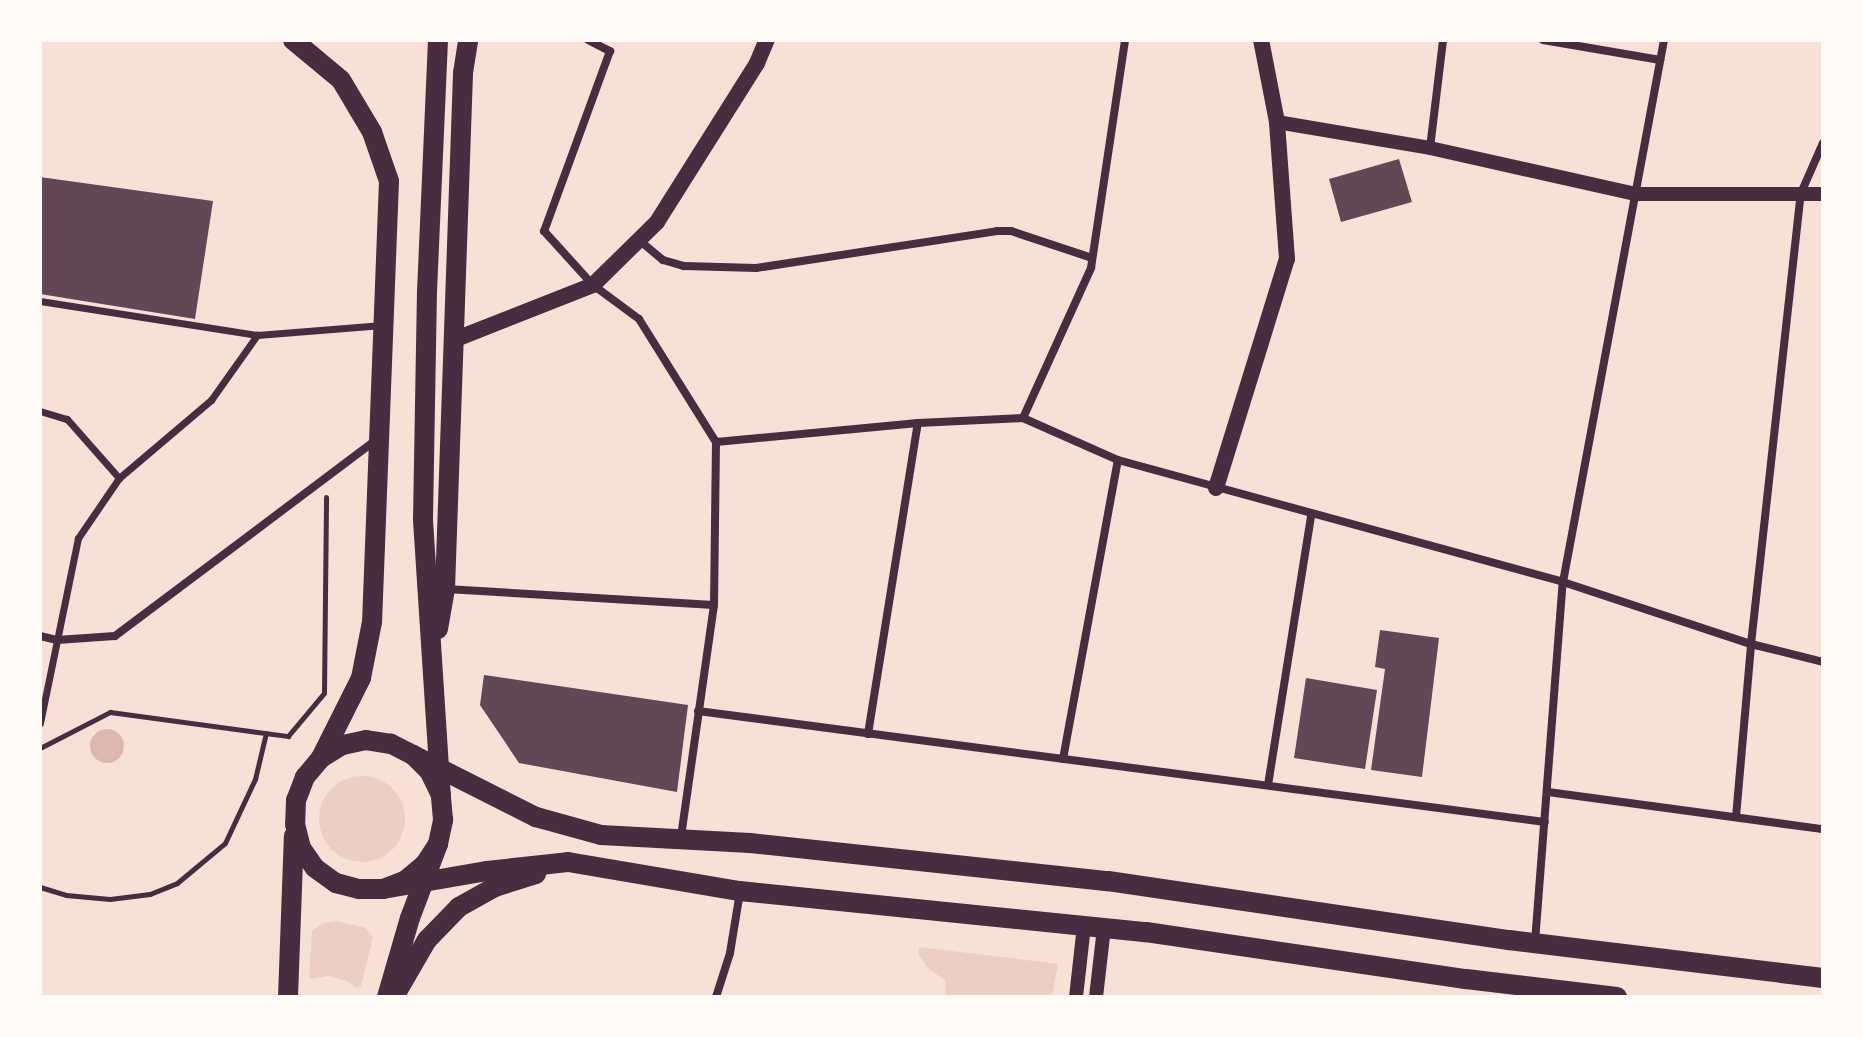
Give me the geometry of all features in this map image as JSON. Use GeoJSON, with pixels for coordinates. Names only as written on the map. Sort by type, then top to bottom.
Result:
{"type":"FeatureCollection","features":[{"type":"Feature","properties":{"kind":"main road"},"geometry":{"type":"LineString","coordinates":[[387,997],[438,844],[443,820],[423,520],[427,290],[438,40]]}},
{"type":"Feature","properties":{"kind":"main road"},"geometry":{"type":"LineString","coordinates":[[433,657],[445,589],[465,40]]}},
{"type":"Feature","properties":{"kind":"main road"},"geometry":{"type":"LineString","coordinates":[[456,339],[593,285],[657,222],[757,63],[767,40]]}},
{"type":"Feature","properties":{"kind":"main road"},"geometry":{"type":"LineString","coordinates":[[1216,488],[1287,259],[1277,122],[1261,40]]}},
{"type":"Feature","properties":{"kind":"main road"},"geometry":{"type":"LineString","coordinates":[[288,997],[296,800],[305,777],[321,758],[361,678],[372,622],[382,436],[389,181],[372,132],[341,80],[294,42]]}},
{"type":"Feature","properties":{"kind":"main road"},"geometry":{"type":"LineString","coordinates":[[321,758],[342,745],[366,740],[391,744],[536,817],[601,835],[750,843],[1108,881],[1535,942],[1823,978]]}},
{"type":"Feature","properties":{"kind":"main road"},"geometry":{"type":"LineString","coordinates":[[413,755],[430,772],[441,795]]}},
{"type":"Feature","properties":{"kind":"main road"},"geometry":{"type":"LineString","coordinates":[[295,824],[301,848],[315,868],[336,883],[359,889],[383,889],[568,862],[740,891],[1094,927],[1537,993],[1617,997]]}},
{"type":"Feature","properties":{"kind":"main road"},"geometry":{"type":"LineString","coordinates":[[383,889],[416,872],[438,844]]}},
{"type":"Feature","properties":{"kind":"main road"},"geometry":{"type":"LineString","coordinates":[[394,997],[427,940],[459,907],[495,887],[568,862]]}},
{"type":"Feature","properties":{"kind":"street"},"geometry":{"type":"LineString","coordinates":[[588,40],[610,51],[544,231],[593,285],[639,319],[716,442],[714,605],[680,841]]}},
{"type":"Feature","properties":{"kind":"street"},"geometry":{"type":"LineString","coordinates":[[1023,418],[1092,258],[1125,40]]}},
{"type":"Feature","properties":{"kind":"street"},"geometry":{"type":"LineString","coordinates":[[1430,148],[1443,40]]}},
{"type":"Feature","properties":{"kind":"street"},"geometry":{"type":"LineString","coordinates":[[1543,40],[1660,60]]}},
{"type":"Feature","properties":{"kind":"street"},"geometry":{"type":"LineString","coordinates":[[1535,942],[1563,582],[1664,40]]}},
{"type":"Feature","properties":{"kind":"street"},"geometry":{"type":"LineString","coordinates":[[1277,122],[1430,148],[1635,194],[1823,194]]}},
{"type":"Feature","properties":{"kind":"street"},"geometry":{"type":"LineString","coordinates":[[1736,817],[1751,644],[1801,193],[1823,143]]}},
{"type":"Feature","properties":{"kind":"street"},"geometry":{"type":"LineString","coordinates":[[639,240],[663,260],[684,266],[756,268],[997,231],[1011,231],[1092,258]]}},
{"type":"Feature","properties":{"kind":"street"},"geometry":{"type":"LineString","coordinates":[[40,301],[257,335],[385,325]]}},
{"type":"Feature","properties":{"kind":"street"},"geometry":{"type":"LineString","coordinates":[[40,723],[78,538],[119,478],[211,400],[257,335]]}},
{"type":"Feature","properties":{"kind":"street"},"geometry":{"type":"LineString","coordinates":[[40,411],[67,419],[119,478]]}},
{"type":"Feature","properties":{"kind":"street"},"geometry":{"type":"LineString","coordinates":[[716,442],[918,423],[1023,418],[1118,460],[1311,516],[1563,582],[1751,644],[1823,662]]}},
{"type":"Feature","properties":{"kind":"street"},"geometry":{"type":"LineString","coordinates":[[868,734],[918,423]]}},
{"type":"Feature","properties":{"kind":"street"},"geometry":{"type":"LineString","coordinates":[[40,636],[57,640],[115,636],[382,436]]}},
{"type":"Feature","properties":{"kind":"street"},"geometry":{"type":"LineString","coordinates":[[1063,759],[1118,460]]}},
{"type":"Feature","properties":{"kind":"street"},"geometry":{"type":"LineString","coordinates":[[1268,785],[1311,516]]}},
{"type":"Feature","properties":{"kind":"street"},"geometry":{"type":"LineString","coordinates":[[445,589],[714,605]]}},
{"type":"Feature","properties":{"kind":"street"},"geometry":{"type":"LineString","coordinates":[[698,711],[1545,822]]}},
{"type":"Feature","properties":{"kind":"street"},"geometry":{"type":"LineString","coordinates":[[1548,792],[1823,829]]}},
{"type":"Feature","properties":{"kind":"street"},"geometry":{"type":"LineString","coordinates":[[716,997],[730,953],[740,891]]}},
{"type":"Feature","properties":{"kind":"street"},"geometry":{"type":"LineString","coordinates":[[1076,997],[1094,927]]}},
{"type":"Feature","properties":{"kind":"street"},"geometry":{"type":"LineString","coordinates":[[1094,927],[1096,997]]}},
{"type":"Feature","properties":{"kind":"path"},"geometry":{"type":"LineString","coordinates":[[40,748],[110,712],[288,736],[324,693],[326,484]]}},
{"type":"Feature","properties":{"kind":"path"},"geometry":{"type":"LineString","coordinates":[[40,887],[66,895],[110,899],[150,894],[177,883],[225,843],[255,779],[266,733]]}},
{"type":"Feature","properties":{"kind":"shaded area"},"geometry":{"type":"Polygon","coordinates":[[[107,729],[119,734],[124,746],[119,758],[107,763],[95,758],[90,746],[95,734],[107,729]]]}},
{"type":"Feature","properties":{"kind":"shaded area"},"geometry":{"type":"Polygon","coordinates":[[[362,776],[378,780],[392,789],[401,803],[405,819],[401,835],[392,849],[378,858],[362,862],[346,858],[332,849],[323,835],[319,819],[323,803],[332,789],[346,780],[362,776]]]}},
{"type":"Feature","properties":{"kind":"shaded area"},"geometry":{"type":"Polygon","coordinates":[[[336,921],[366,928],[373,937],[361,986],[356,988],[347,981],[328,976],[309,979],[312,931],[322,923],[336,921]]]}},
{"type":"Feature","properties":{"kind":"shaded area"},"geometry":{"type":"Polygon","coordinates":[[[919,947],[1058,964],[1052,997],[946,997],[945,980],[930,970],[919,956],[919,947]]]}},
{"type":"Feature","properties":{"kind":"building"},"geometry":{"type":"Polygon","coordinates":[[[1399,159],[1412,202],[1341,222],[1329,179],[1399,159]]]}},
{"type":"Feature","properties":{"kind":"building"},"geometry":{"type":"Polygon","coordinates":[[[40,177],[213,201],[195,319],[40,294],[40,177]]]}},
{"type":"Feature","properties":{"kind":"building"},"geometry":{"type":"Polygon","coordinates":[[[1380,630],[1439,638],[1422,777],[1371,770],[1385,669],[1375,667],[1380,630]]]}},
{"type":"Feature","properties":{"kind":"building"},"geometry":{"type":"Polygon","coordinates":[[[484,675],[688,705],[677,792],[519,763],[480,705],[484,675]]]}},
{"type":"Feature","properties":{"kind":"building"},"geometry":{"type":"Polygon","coordinates":[[[1306,678],[1377,690],[1365,769],[1294,758],[1306,678]]]}}]}
